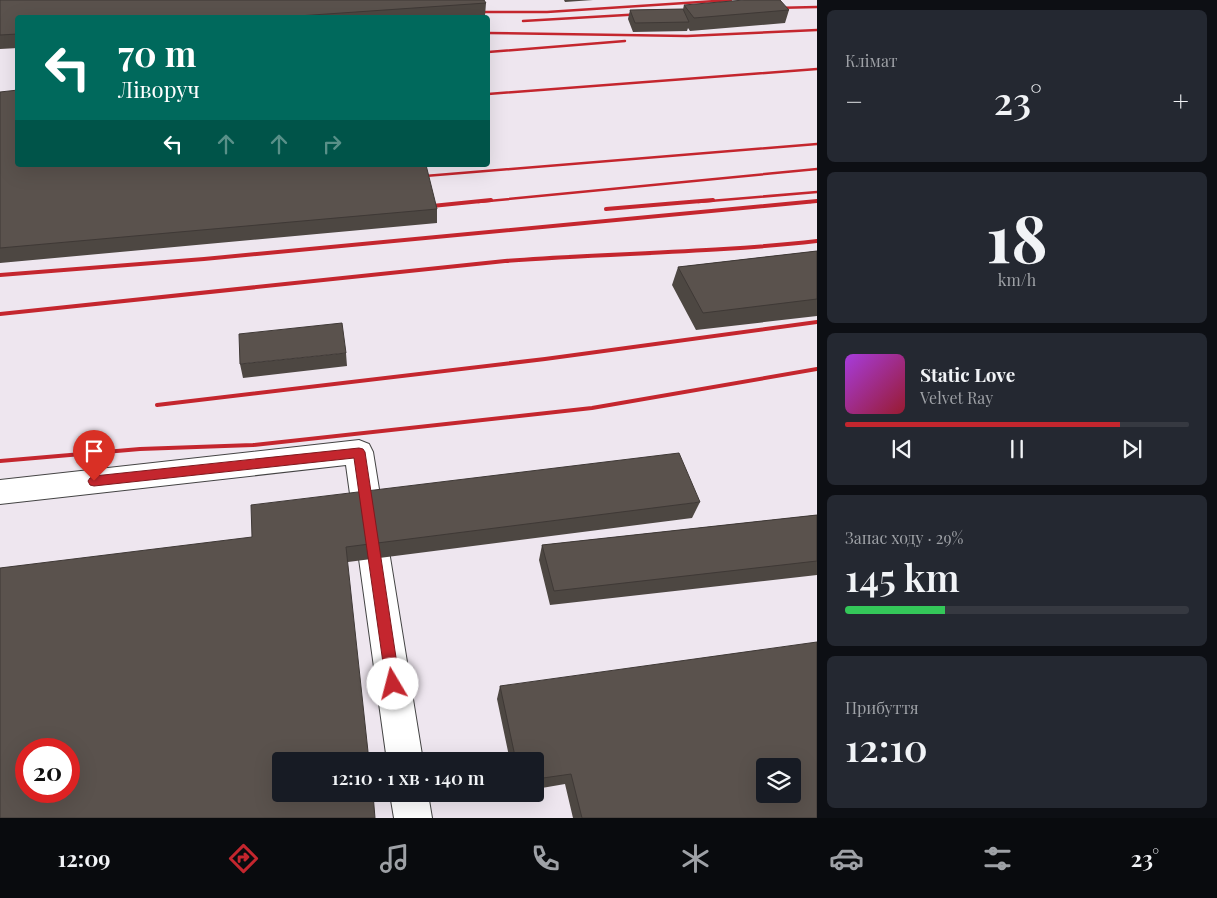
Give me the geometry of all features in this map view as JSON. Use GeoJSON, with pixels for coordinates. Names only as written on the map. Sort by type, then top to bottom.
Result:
{"type":"FeatureCollection","features":[{"type":"Feature","properties":{"kind":"lane"},"geometry":{"type":"LineString","coordinates":[[0,492],[359,452],[404,752]]}},
{"type":"Feature","properties":{"kind":"lane"},"geometry":{"type":"LineString","coordinates":[[410,802],[413,818]]}},
{"type":"Feature","properties":{"kind":"shaded area"},"geometry":{"type":"Polygon","coordinates":[[[0,0],[817,0],[817,818],[0,818],[0,0]]]}},
{"type":"Feature","properties":{"kind":"building"},"geometry":{"type":"Polygon","coordinates":[[[0,0],[484,0],[486,3],[312,15],[15,15],[15,34],[0,35],[0,0]]]}},
{"type":"Feature","properties":{"kind":"building"},"geometry":{"type":"Polygon","coordinates":[[[744,0],[780,0],[789,10],[694,18],[684,5],[744,0]]]}},
{"type":"Feature","properties":{"kind":"building"},"geometry":{"type":"Polygon","coordinates":[[[683,9],[689,22],[635,23],[630,10],[683,9]]]}},
{"type":"Feature","properties":{"kind":"building"},"geometry":{"type":"Polygon","coordinates":[[[15,90],[15,167],[426,167],[437,209],[0,248],[0,92],[15,90]]]}},
{"type":"Feature","properties":{"kind":"building"},"geometry":{"type":"Polygon","coordinates":[[[817,251],[817,299],[703,313],[678,267],[817,251]]]}},
{"type":"Feature","properties":{"kind":"building"},"geometry":{"type":"Polygon","coordinates":[[[342,323],[346,353],[240,364],[239,334],[342,323]]]}},
{"type":"Feature","properties":{"kind":"building"},"geometry":{"type":"Polygon","coordinates":[[[679,453],[700,502],[346,547],[368,752],[272,752],[272,802],[374,802],[375,818],[0,818],[0,568],[252,537],[251,505],[679,453]]]}},
{"type":"Feature","properties":{"kind":"building"},"geometry":{"type":"Polygon","coordinates":[[[817,515],[817,561],[554,591],[542,545],[817,515]]]}},
{"type":"Feature","properties":{"kind":"building"},"geometry":{"type":"Polygon","coordinates":[[[817,642],[817,818],[582,818],[571,774],[544,778],[544,752],[514,752],[500,686],[817,642]]]}},
{"type":"Feature","properties":{"kind":"railway"},"geometry":{"type":"LineString","coordinates":[[483,12],[547,12],[731,0]]}},
{"type":"Feature","properties":{"kind":"railway"},"geometry":{"type":"LineString","coordinates":[[773,8],[817,7]]}},
{"type":"Feature","properties":{"kind":"railway"},"geometry":{"type":"LineString","coordinates":[[523,21],[643,14]]}},
{"type":"Feature","properties":{"kind":"railway"},"geometry":{"type":"LineString","coordinates":[[490,33],[687,36],[817,30]]}},
{"type":"Feature","properties":{"kind":"railway"},"geometry":{"type":"LineString","coordinates":[[490,52],[625,41]]}},
{"type":"Feature","properties":{"kind":"railway"},"geometry":{"type":"LineString","coordinates":[[490,94],[817,69]]}},
{"type":"Feature","properties":{"kind":"railway"},"geometry":{"type":"LineString","coordinates":[[425,176],[817,144]]}},
{"type":"Feature","properties":{"kind":"railway"},"geometry":{"type":"LineString","coordinates":[[478,202],[817,169]]}},
{"type":"Feature","properties":{"kind":"railway"},"geometry":{"type":"LineString","coordinates":[[698,202],[817,192]]}},
{"type":"Feature","properties":{"kind":"railway"},"geometry":{"type":"LineString","coordinates":[[432,206],[491,200]]}},
{"type":"Feature","properties":{"kind":"railway"},"geometry":{"type":"LineString","coordinates":[[606,209],[713,200]]}},
{"type":"Feature","properties":{"kind":"railway"},"geometry":{"type":"LineString","coordinates":[[0,275],[204,259],[817,201],[810,202]]}},
{"type":"Feature","properties":{"kind":"railway"},"geometry":{"type":"LineString","coordinates":[[0,314],[505,261],[739,248],[817,241]]}},
{"type":"Feature","properties":{"kind":"railway"},"geometry":{"type":"LineString","coordinates":[[157,405],[545,359],[817,322]]}},
{"type":"Feature","properties":{"kind":"railway"},"geometry":{"type":"LineString","coordinates":[[0,461],[140,449],[253,445],[592,408],[817,369]]}},
{"type":"Feature","properties":{"kind":"route"},"geometry":{"type":"LineString","coordinates":[[94,481],[359,452],[393,684]]}}]}
